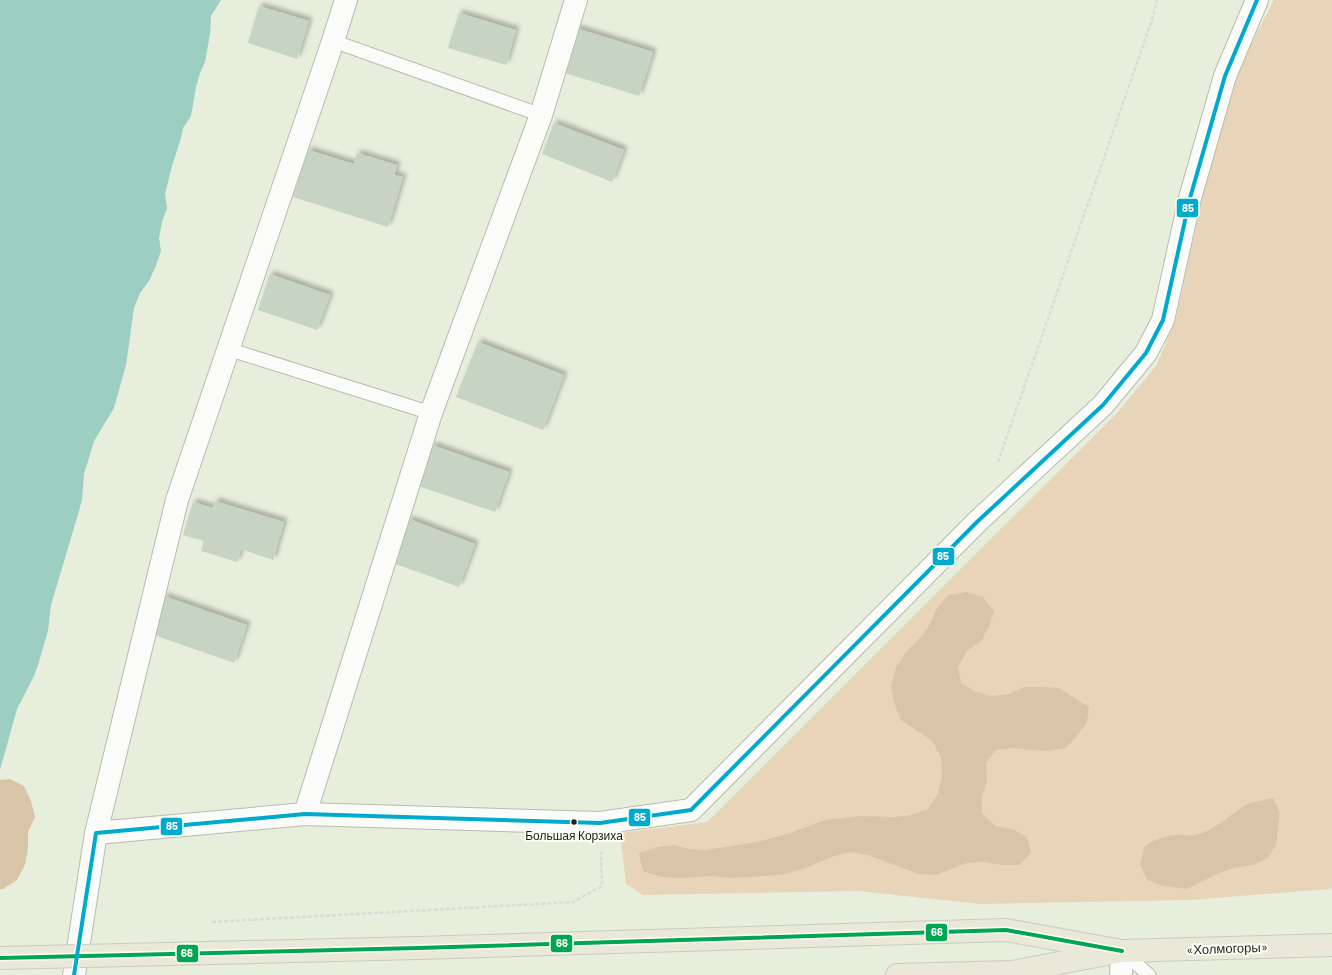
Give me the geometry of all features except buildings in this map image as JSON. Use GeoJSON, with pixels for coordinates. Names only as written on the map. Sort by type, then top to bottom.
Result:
{"type":"FeatureCollection","features":[{"type":"Feature","properties":{"kind":"main road"},"geometry":{"type":"LineString","coordinates":[[0,958],[418,948],[1006,930],[1122,951]]}},
{"type":"Feature","properties":{"kind":"main road","name":"«Холмогоры»"},"geometry":{"type":"LineString","coordinates":[[1122,951],[1332,945]]}},
{"type":"Feature","properties":{"kind":"main road"},"geometry":{"type":"LineString","coordinates":[[897,975],[1012,972],[1122,951]]}},
{"type":"Feature","properties":{"kind":"street"},"geometry":{"type":"LineString","coordinates":[[74,975],[96,833],[177,500],[346,0]]}},
{"type":"Feature","properties":{"kind":"street"},"geometry":{"type":"LineString","coordinates":[[305,814],[431,413],[541,115],[576,0]]}},
{"type":"Feature","properties":{"kind":"street"},"geometry":{"type":"LineString","coordinates":[[96,833],[305,814],[600,823],[691,810],[978,521],[1103,405],[1146,353],[1163,320],[1190,198],[1224,76],[1257,0]]}},
{"type":"Feature","properties":{"kind":"street"},"geometry":{"type":"LineString","coordinates":[[1121,975],[1122,951]]}},
{"type":"Feature","properties":{"kind":"lane"},"geometry":{"type":"LineString","coordinates":[[333,41],[541,115]]}},
{"type":"Feature","properties":{"kind":"lane"},"geometry":{"type":"LineString","coordinates":[[228,349],[431,413]]}},
{"type":"Feature","properties":{"kind":"lane"},"geometry":{"type":"LineString","coordinates":[[1122,951],[1149,975]]}},
{"type":"Feature","properties":{"kind":"path"},"geometry":{"type":"LineString","coordinates":[[996,468],[1154,17],[1157,0]]}},
{"type":"Feature","properties":{"kind":"path"},"geometry":{"type":"LineString","coordinates":[[208,922],[573,902],[602,886],[600,823]]}},
{"type":"Feature","properties":{"kind":"shaded area"},"geometry":{"type":"Polygon","coordinates":[[[1274,0],[1332,0],[1332,888],[1191,900],[981,904],[858,891],[643,895],[626,884],[620,833],[707,822],[1117,413],[1156,366],[1175,322],[1201,203],[1236,73],[1274,0]]]}},
{"type":"Feature","properties":{"kind":"shaded area"},"geometry":{"type":"Polygon","coordinates":[[[967,592],[983,597],[994,611],[989,627],[981,641],[967,651],[958,667],[961,683],[974,691],[991,696],[1009,694],[1024,687],[1059,688],[1089,707],[1087,722],[1077,736],[1065,748],[1048,751],[1013,748],[996,750],[986,763],[987,780],[982,797],[982,813],[995,826],[1012,829],[1027,837],[1031,852],[1020,865],[1002,865],[984,862],[967,863],[936,875],[918,874],[868,855],[850,852],[834,856],[803,869],[785,874],[766,876],[730,878],[713,876],[680,878],[662,877],[643,871],[639,853],[657,847],[674,845],[690,849],[706,850],[757,842],[790,833],[825,820],[859,816],[894,817],[911,815],[928,809],[938,793],[942,776],[941,757],[932,741],[901,720],[894,703],[891,685],[896,668],[906,652],[929,626],[936,610],[948,595],[967,592]]]}},
{"type":"Feature","properties":{"kind":"shaded area"},"geometry":{"type":"Polygon","coordinates":[[[10,779],[24,786],[31,801],[35,817],[28,832],[28,848],[25,865],[17,880],[3,889],[0,889],[0,780],[10,779]]]}},
{"type":"Feature","properties":{"kind":"shaded area"},"geometry":{"type":"Polygon","coordinates":[[[1273,798],[1280,813],[1276,845],[1268,858],[1253,865],[1233,868],[1217,874],[1187,889],[1163,886],[1147,880],[1140,864],[1145,846],[1168,836],[1193,836],[1208,831],[1246,805],[1273,798]]]}},
{"type":"Feature","properties":{"kind":"water"},"geometry":{"type":"Polygon","coordinates":[[[0,0],[221,0],[211,16],[210,34],[205,62],[196,87],[191,116],[183,128],[165,194],[167,208],[162,222],[159,238],[161,251],[149,281],[140,293],[134,308],[126,365],[114,408],[94,441],[84,474],[82,500],[51,605],[48,631],[34,676],[17,709],[0,770],[0,0]]]}},
{"type":"Feature","properties":{"kind":"transit line","name":"85"},"geometry":{"type":"LineString","coordinates":[[74,975],[96,833],[305,814],[600,823],[691,810],[978,521],[1103,405],[1146,353],[1163,320],[1190,198],[1225,76],[1257,0]]}},
{"type":"Feature","properties":{"kind":"transit line","name":"66"},"geometry":{"type":"LineString","coordinates":[[0,958],[418,948],[1006,930],[1122,951]]}},
{"type":"Feature","properties":{"kind":"place","name":"Большая Корзиха"},"geometry":{"type":"Point","coordinates":[574,822]}}]}
